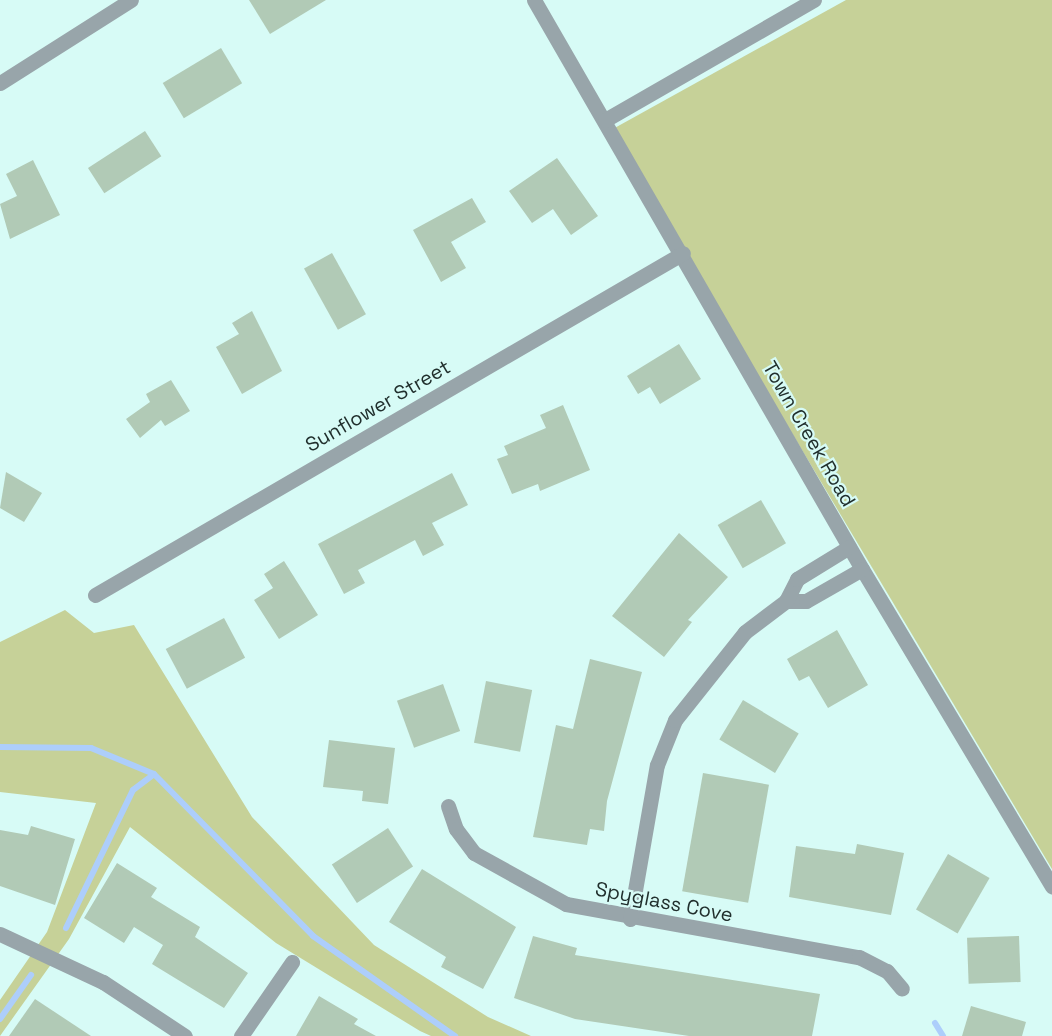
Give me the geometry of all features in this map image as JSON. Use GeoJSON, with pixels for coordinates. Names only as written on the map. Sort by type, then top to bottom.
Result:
{"type":"FeatureCollection","features":[{"type":"Feature","properties":{"kind":"street"},"geometry":{"type":"LineString","coordinates":[[0,83],[131,0]]}},
{"type":"Feature","properties":{"kind":"street","name":"Town Creek Road"},"geometry":{"type":"LineString","coordinates":[[534,0],[683,253],[849,547],[1052,886]]}},
{"type":"Feature","properties":{"kind":"street"},"geometry":{"type":"LineString","coordinates":[[604,120],[814,0]]}},
{"type":"Feature","properties":{"kind":"street","name":"Sunflower Street"},"geometry":{"type":"LineString","coordinates":[[95,595],[683,253]]}},
{"type":"Feature","properties":{"kind":"street"},"geometry":{"type":"LineString","coordinates":[[630,920],[657,765],[675,720],[745,632],[786,602],[796,579],[849,547]]}},
{"type":"Feature","properties":{"kind":"street"},"geometry":{"type":"LineString","coordinates":[[786,602],[806,602],[862,569]]}},
{"type":"Feature","properties":{"kind":"street","name":"Spyglass Cove"},"geometry":{"type":"LineString","coordinates":[[448,806],[474,853],[510,878],[566,904],[630,920],[860,957],[886,971],[902,989]]}},
{"type":"Feature","properties":{"kind":"street"},"geometry":{"type":"LineString","coordinates":[[0,934],[103,982],[185,1036]]}},
{"type":"Feature","properties":{"kind":"street"},"geometry":{"type":"LineString","coordinates":[[241,1036],[292,962]]}},
{"type":"Feature","properties":{"kind":"green space"},"geometry":{"type":"Polygon","coordinates":[[[846,0],[1052,0],[1052,869],[611,130],[846,0]]]}},
{"type":"Feature","properties":{"kind":"green space"},"geometry":{"type":"Polygon","coordinates":[[[65,610],[94,633],[134,625],[252,817],[374,945],[488,1017],[531,1036],[431,1036],[420,1031],[276,943],[130,827],[69,939],[0,1036],[0,1000],[47,932],[96,803],[0,792],[0,642],[65,610]]]}},
{"type":"Feature","properties":{"kind":"building"},"geometry":{"type":"Polygon","coordinates":[[[249,0],[326,0],[270,34],[249,0]]]}},
{"type":"Feature","properties":{"kind":"building"},"geometry":{"type":"Polygon","coordinates":[[[221,48],[242,83],[184,118],[163,83],[221,48]]]}},
{"type":"Feature","properties":{"kind":"building"},"geometry":{"type":"Polygon","coordinates":[[[145,131],[161,156],[104,193],[88,168],[145,131]]]}},
{"type":"Feature","properties":{"kind":"building"},"geometry":{"type":"Polygon","coordinates":[[[557,158],[598,216],[571,235],[553,209],[532,223],[509,191],[557,158]]]}},
{"type":"Feature","properties":{"kind":"building"},"geometry":{"type":"Polygon","coordinates":[[[33,160],[60,215],[10,239],[0,204],[17,196],[6,174],[33,160]]]}},
{"type":"Feature","properties":{"kind":"building"},"geometry":{"type":"Polygon","coordinates":[[[472,198],[486,222],[451,242],[466,268],[441,282],[413,230],[472,198]]]}},
{"type":"Feature","properties":{"kind":"building"},"geometry":{"type":"Polygon","coordinates":[[[332,253],[366,314],[338,330],[304,269],[332,253]]]}},
{"type":"Feature","properties":{"kind":"building"},"geometry":{"type":"Polygon","coordinates":[[[252,311],[282,371],[242,394],[216,347],[239,334],[232,323],[252,311]]]}},
{"type":"Feature","properties":{"kind":"building"},"geometry":{"type":"Polygon","coordinates":[[[679,344],[701,379],[660,404],[650,387],[638,394],[627,376],[679,344]]]}},
{"type":"Feature","properties":{"kind":"building"},"geometry":{"type":"Polygon","coordinates":[[[171,380],[190,411],[165,426],[161,420],[140,438],[126,419],[150,402],[146,394],[171,380]]]}},
{"type":"Feature","properties":{"kind":"building"},"geometry":{"type":"Polygon","coordinates":[[[563,405],[590,470],[540,491],[538,484],[512,494],[497,459],[508,455],[504,446],[546,428],[540,415],[563,405]]]}},
{"type":"Feature","properties":{"kind":"building"},"geometry":{"type":"Polygon","coordinates":[[[6,472],[42,493],[24,522],[0,508],[6,472]]]}},
{"type":"Feature","properties":{"kind":"building"},"geometry":{"type":"Polygon","coordinates":[[[452,473],[468,505],[432,523],[444,545],[423,556],[415,540],[358,570],[365,583],[344,594],[318,544],[452,473]]]}},
{"type":"Feature","properties":{"kind":"building"},"geometry":{"type":"Polygon","coordinates":[[[761,500],[786,543],[743,568],[718,525],[761,500]]]}},
{"type":"Feature","properties":{"kind":"building"},"geometry":{"type":"Polygon","coordinates":[[[679,533],[728,577],[688,620],[692,622],[664,657],[612,616],[679,533]]]}},
{"type":"Feature","properties":{"kind":"building"},"geometry":{"type":"Polygon","coordinates":[[[284,561],[318,615],[279,639],[254,600],[273,588],[264,574],[284,561]]]}},
{"type":"Feature","properties":{"kind":"building"},"geometry":{"type":"Polygon","coordinates":[[[224,618],[245,658],[187,689],[166,649],[224,618]]]}},
{"type":"Feature","properties":{"kind":"building"},"geometry":{"type":"Polygon","coordinates":[[[837,630],[868,685],[828,708],[809,676],[799,681],[787,659],[837,630]]]}},
{"type":"Feature","properties":{"kind":"building"},"geometry":{"type":"Polygon","coordinates":[[[590,659],[642,672],[607,801],[604,831],[590,829],[587,845],[533,837],[556,725],[573,729],[590,659]]]}},
{"type":"Feature","properties":{"kind":"building"},"geometry":{"type":"Polygon","coordinates":[[[486,681],[532,690],[520,752],[474,743],[486,681]]]}},
{"type":"Feature","properties":{"kind":"building"},"geometry":{"type":"Polygon","coordinates":[[[443,684],[460,731],[414,748],[397,701],[443,684]]]}},
{"type":"Feature","properties":{"kind":"building"},"geometry":{"type":"Polygon","coordinates":[[[743,700],[799,733],[775,773],[719,739],[743,700]]]}},
{"type":"Feature","properties":{"kind":"building"},"geometry":{"type":"Polygon","coordinates":[[[329,740],[395,748],[388,804],[362,801],[363,791],[323,787],[329,740]]]}},
{"type":"Feature","properties":{"kind":"building"},"geometry":{"type":"Polygon","coordinates":[[[703,773],[769,785],[748,903],[682,891],[703,773]]]}},
{"type":"Feature","properties":{"kind":"building"},"geometry":{"type":"Polygon","coordinates":[[[31,826],[75,839],[55,905],[0,886],[0,830],[28,835],[31,826]]]}},
{"type":"Feature","properties":{"kind":"building"},"geometry":{"type":"Polygon","coordinates":[[[388,828],[413,867],[357,903],[332,864],[388,828]]]}},
{"type":"Feature","properties":{"kind":"building"},"geometry":{"type":"Polygon","coordinates":[[[857,844],[904,853],[891,915],[789,897],[796,846],[855,854],[857,844]]]}},
{"type":"Feature","properties":{"kind":"building"},"geometry":{"type":"Polygon","coordinates":[[[948,854],[990,878],[958,933],[916,909],[948,854]]]}},
{"type":"Feature","properties":{"kind":"building"},"geometry":{"type":"Polygon","coordinates":[[[117,863],[157,888],[151,897],[200,927],[195,937],[248,973],[224,1008],[152,964],[163,945],[134,927],[124,943],[84,918],[117,863]]]}},
{"type":"Feature","properties":{"kind":"building"},"geometry":{"type":"Polygon","coordinates":[[[422,869],[516,927],[483,989],[441,967],[446,957],[389,922],[422,869]]]}},
{"type":"Feature","properties":{"kind":"building"},"geometry":{"type":"Polygon","coordinates":[[[533,936],[577,948],[575,955],[820,994],[812,1036],[689,1036],[575,1019],[514,998],[533,936]]]}},
{"type":"Feature","properties":{"kind":"building"},"geometry":{"type":"Polygon","coordinates":[[[1019,936],[1021,982],[969,984],[967,938],[1019,936]]]}},
{"type":"Feature","properties":{"kind":"building"},"geometry":{"type":"Polygon","coordinates":[[[319,996],[358,1019],[354,1024],[376,1036],[296,1036],[319,996]]]}},
{"type":"Feature","properties":{"kind":"building"},"geometry":{"type":"Polygon","coordinates":[[[35,999],[91,1036],[9,1036],[35,999]]]}},
{"type":"Feature","properties":{"kind":"building"},"geometry":{"type":"Polygon","coordinates":[[[971,1006],[1026,1022],[1022,1036],[962,1036],[971,1006]]]}},
{"type":"Feature","properties":{"kind":"waterway"},"geometry":{"type":"LineString","coordinates":[[0,747],[91,748],[154,774],[313,936],[455,1036]]}},
{"type":"Feature","properties":{"kind":"waterway"},"geometry":{"type":"LineString","coordinates":[[66,928],[133,790],[154,774]]}},
{"type":"Feature","properties":{"kind":"waterway"},"geometry":{"type":"LineString","coordinates":[[0,1019],[31,975]]}},
{"type":"Feature","properties":{"kind":"waterway"},"geometry":{"type":"LineString","coordinates":[[935,1023],[943,1036]]}}]}
